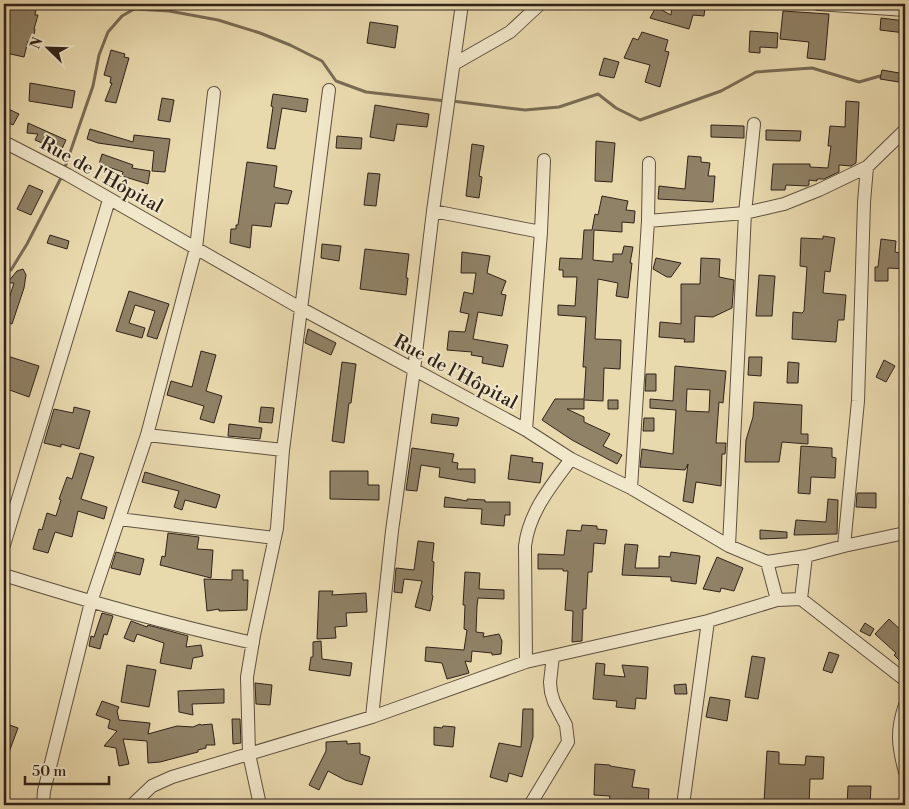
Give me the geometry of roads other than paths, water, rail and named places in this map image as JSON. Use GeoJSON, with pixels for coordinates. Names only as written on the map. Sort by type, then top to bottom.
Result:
{"type":"FeatureCollection","features":[{"type":"Feature","properties":{"kind":"street"},"geometry":{"type":"LineString","coordinates":[[372,717],[392,531],[446,112],[462,4]]}},
{"type":"Feature","properties":{"kind":"street"},"geometry":{"type":"LineString","coordinates":[[454,64],[510,32],[540,4]]}},
{"type":"Feature","properties":{"kind":"street"},"geometry":{"type":"LineString","coordinates":[[818,4],[905,10]]}},
{"type":"Feature","properties":{"kind":"street"},"geometry":{"type":"LineString","coordinates":[[260,805],[249,754],[247,678],[277,528],[283,450],[329,90]]}},
{"type":"Feature","properties":{"kind":"street"},"geometry":{"type":"LineString","coordinates":[[43,805],[44,791],[91,602],[147,434],[196,248],[214,93]]}},
{"type":"Feature","properties":{"kind":"street"},"geometry":{"type":"LineString","coordinates":[[729,546],[745,212],[754,124]]}},
{"type":"Feature","properties":{"kind":"street"},"geometry":{"type":"LineString","coordinates":[[648,221],[745,212],[784,204],[819,190],[867,166],[905,130]]}},
{"type":"Feature","properties":{"kind":"street","name":"Rue de l'Hôpital"},"geometry":{"type":"LineString","coordinates":[[4,142],[63,173],[414,370],[526,430],[571,459],[631,488],[729,546],[767,562]]}},
{"type":"Feature","properties":{"kind":"street"},"geometry":{"type":"LineString","coordinates":[[526,430],[541,232],[544,160]]}},
{"type":"Feature","properties":{"kind":"street"},"geometry":{"type":"LineString","coordinates":[[631,488],[648,221],[649,162]]}},
{"type":"Feature","properties":{"kind":"street"},"geometry":{"type":"LineString","coordinates":[[844,546],[858,402],[867,166]]}},
{"type":"Feature","properties":{"kind":"street"},"geometry":{"type":"LineString","coordinates":[[4,545],[109,200]]}},
{"type":"Feature","properties":{"kind":"street"},"geometry":{"type":"LineString","coordinates":[[433,211],[541,232]]}},
{"type":"Feature","properties":{"kind":"street"},"geometry":{"type":"LineString","coordinates":[[147,434],[283,450]]}},
{"type":"Feature","properties":{"kind":"street"},"geometry":{"type":"LineString","coordinates":[[526,662],[525,546],[527,532],[532,516],[543,497],[571,459]]}},
{"type":"Feature","properties":{"kind":"street"},"geometry":{"type":"LineString","coordinates":[[118,519],[275,538]]}},
{"type":"Feature","properties":{"kind":"street"},"geometry":{"type":"LineString","coordinates":[[777,600],[767,562],[806,556],[905,533]]}},
{"type":"Feature","properties":{"kind":"street"},"geometry":{"type":"LineString","coordinates":[[801,599],[806,556]]}},
{"type":"Feature","properties":{"kind":"street"},"geometry":{"type":"LineString","coordinates":[[4,575],[91,602],[193,630],[253,643]]}},
{"type":"Feature","properties":{"kind":"street"},"geometry":{"type":"LineString","coordinates":[[132,805],[152,786],[172,777],[372,717],[526,662],[708,622],[777,600],[801,599],[905,680]]}},
{"type":"Feature","properties":{"kind":"street"},"geometry":{"type":"LineString","coordinates":[[683,805],[708,622]]}},
{"type":"Feature","properties":{"kind":"street"},"geometry":{"type":"LineString","coordinates":[[530,805],[568,742],[566,725],[551,692],[550,682],[553,656]]}},
{"type":"Feature","properties":{"kind":"street"},"geometry":{"type":"LineString","coordinates":[[905,705],[899,729],[899,749],[905,772]]}},
{"type":"Feature","properties":{"kind":"waterway"},"geometry":{"type":"LineString","coordinates":[[64,170],[93,86],[99,55],[108,32],[122,16],[134,9],[169,11],[218,20],[260,33],[322,61],[336,81],[366,92],[446,101]]}},
{"type":"Feature","properties":{"kind":"waterway"},"geometry":{"type":"LineString","coordinates":[[452,101],[525,110],[559,107],[598,94],[616,108],[640,120],[721,91],[756,72],[812,68],[859,82],[880,76]]}},
{"type":"Feature","properties":{"kind":"waterway"},"geometry":{"type":"LineString","coordinates":[[4,269],[11,270],[27,244],[62,176]]}}]}
